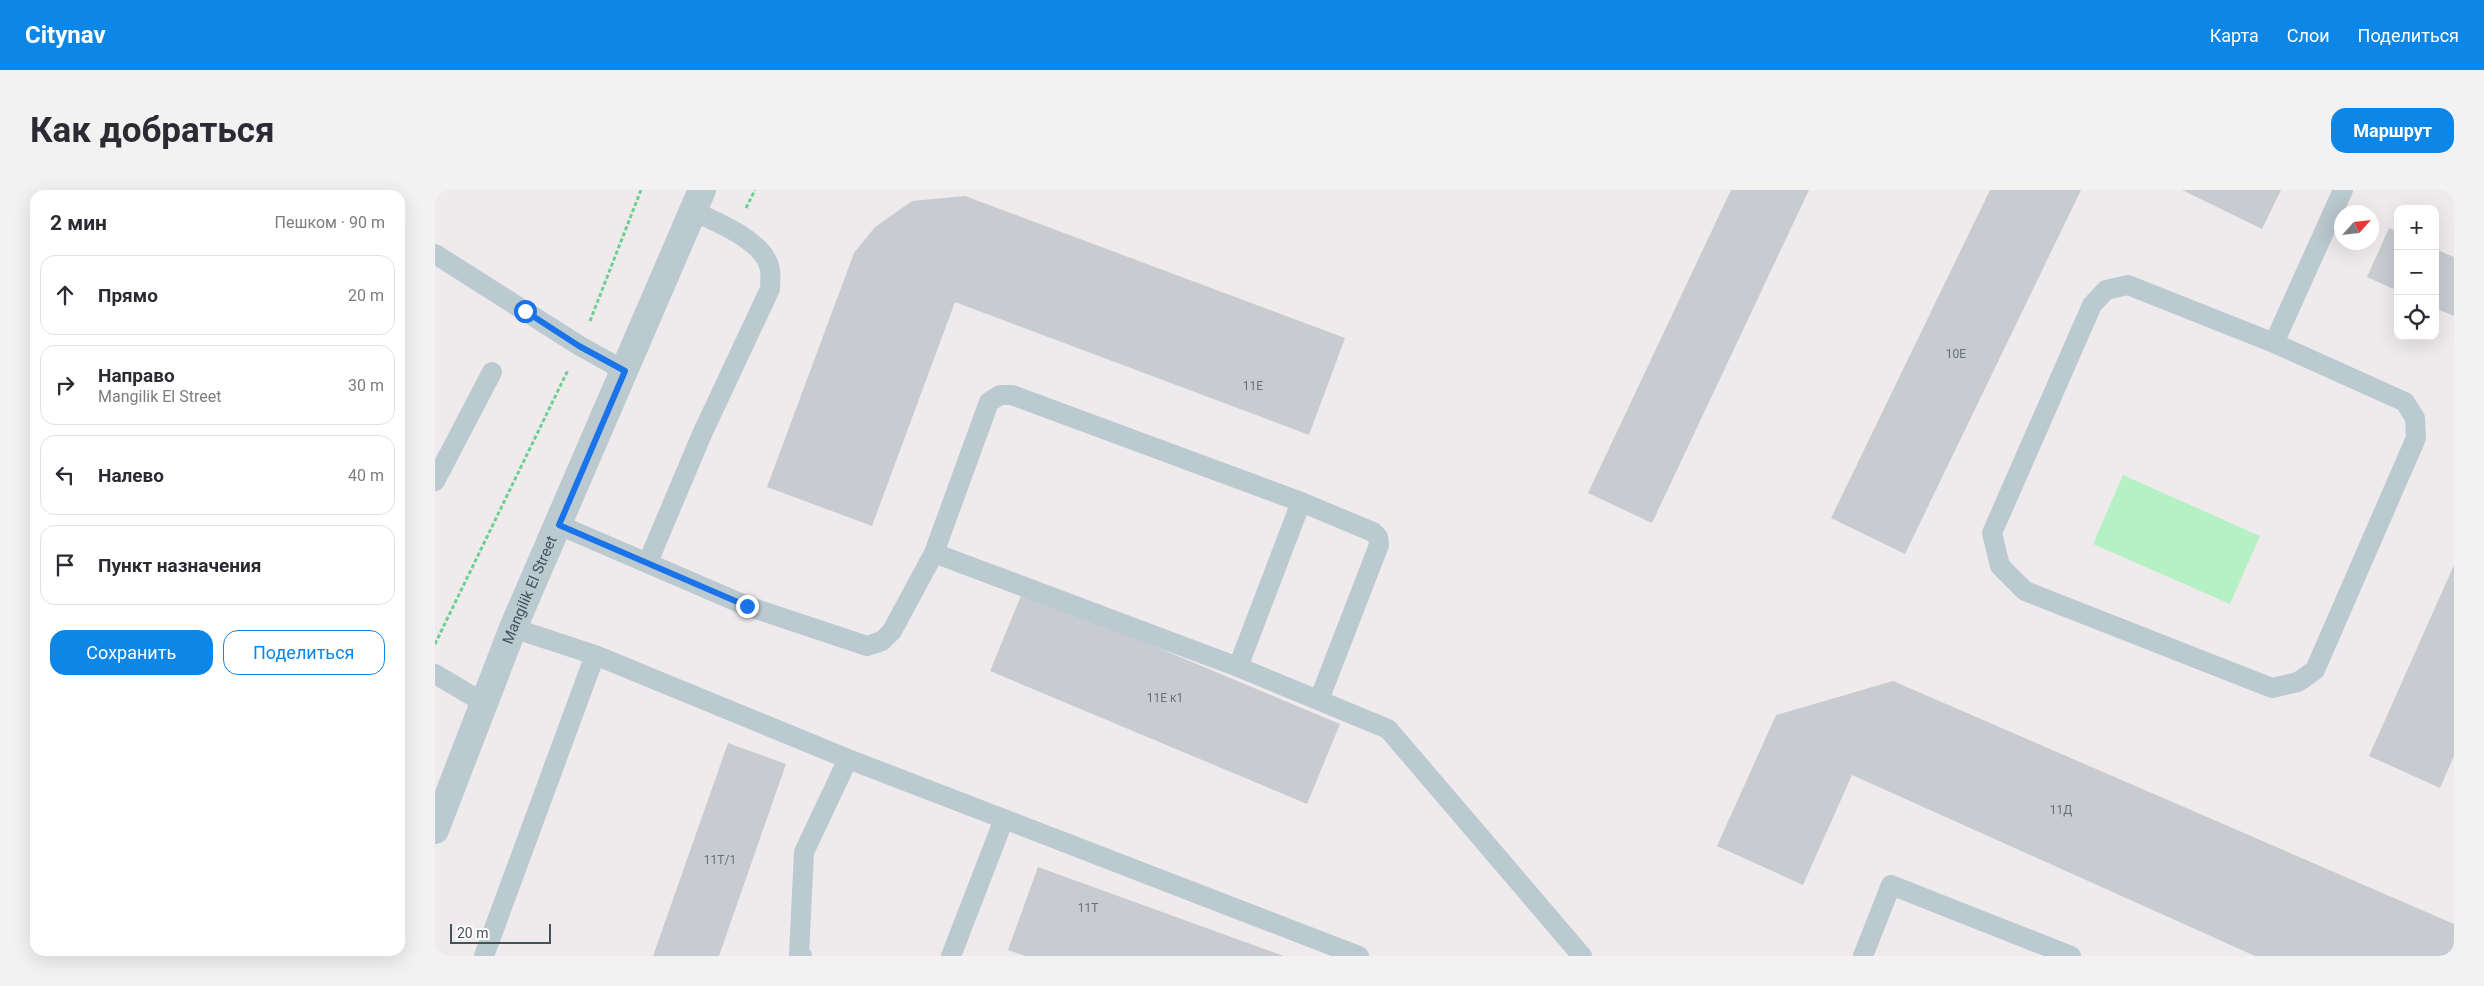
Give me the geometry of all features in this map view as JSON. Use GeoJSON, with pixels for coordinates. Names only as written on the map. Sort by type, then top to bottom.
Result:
{"type":"FeatureCollection","features":[{"type":"Feature","properties":{"kind":"street","name":"Mangilik El Street"},"geometry":{"type":"LineString","coordinates":[[435,830],[513,628],[559,525],[697,200]]}},
{"type":"Feature","properties":{"kind":"lane"},"geometry":{"type":"LineString","coordinates":[[2274,343],[2343,190]]}},
{"type":"Feature","properties":{"kind":"lane"},"geometry":{"type":"LineString","coordinates":[[648,562],[702,434],[770,289],[770,269],[763,253],[697,200]]}},
{"type":"Feature","properties":{"kind":"lane"},"geometry":{"type":"LineString","coordinates":[[435,254],[579,346],[625,371]]}},
{"type":"Feature","properties":{"kind":"lane"},"geometry":{"type":"LineString","coordinates":[[2128,285],[2274,343],[2405,402],[2415,418],[2416,438],[2315,670],[2297,682],[2272,688],[2025,592],[2000,566],[1991,533],[2092,305],[2106,290],[2128,285]]}},
{"type":"Feature","properties":{"kind":"lane"},"geometry":{"type":"LineString","coordinates":[[435,481],[492,372]]}},
{"type":"Feature","properties":{"kind":"lane"},"geometry":{"type":"LineString","coordinates":[[559,525],[747,606],[867,646],[882,641],[892,631],[934,553],[989,402],[1000,395],[1012,395],[1301,502],[1373,532],[1377,537],[1379,545],[1319,700]]}},
{"type":"Feature","properties":{"kind":"lane"},"geometry":{"type":"LineString","coordinates":[[1239,667],[1301,502]]}},
{"type":"Feature","properties":{"kind":"lane"},"geometry":{"type":"LineString","coordinates":[[934,553],[1239,667],[1388,729],[1582,956]]}},
{"type":"Feature","properties":{"kind":"lane"},"geometry":{"type":"LineString","coordinates":[[513,628],[595,655],[848,759],[1359,956]]}},
{"type":"Feature","properties":{"kind":"lane"},"geometry":{"type":"LineString","coordinates":[[484,956],[595,655]]}},
{"type":"Feature","properties":{"kind":"lane"},"geometry":{"type":"LineString","coordinates":[[435,674],[484,703]]}},
{"type":"Feature","properties":{"kind":"lane"},"geometry":{"type":"LineString","coordinates":[[802,956],[799,954],[804,852],[848,759]]}},
{"type":"Feature","properties":{"kind":"lane"},"geometry":{"type":"LineString","coordinates":[[951,956],[1004,819]]}},
{"type":"Feature","properties":{"kind":"lane"},"geometry":{"type":"LineString","coordinates":[[1863,956],[1891,885],[2071,956]]}},
{"type":"Feature","properties":{"kind":"path"},"geometry":{"type":"LineString","coordinates":[[435,644],[579,346],[641,190]]}},
{"type":"Feature","properties":{"kind":"green space"},"geometry":{"type":"Polygon","coordinates":[[[2123,475],[2260,536],[2230,604],[2093,544],[2123,475]]]}},
{"type":"Feature","properties":{"kind":"building"},"geometry":{"type":"Polygon","coordinates":[[[1731,190],[1809,190],[1652,523],[1588,493],[1731,190]]]}},
{"type":"Feature","properties":{"kind":"building"},"geometry":{"type":"Polygon","coordinates":[[[1990,190],[2081,190],[1905,554],[1831,518],[1990,190]]]}},
{"type":"Feature","properties":{"kind":"building"},"geometry":{"type":"Polygon","coordinates":[[[2182,190],[2281,190],[2262,229],[2182,190]]]}},
{"type":"Feature","properties":{"kind":"building"},"geometry":{"type":"Polygon","coordinates":[[[965,196],[1345,338],[1309,435],[955,302],[872,526],[767,487],[854,253],[875,227],[912,201],[965,196]]]}},
{"type":"Feature","properties":{"kind":"building"},"geometry":{"type":"Polygon","coordinates":[[[2389,228],[2394,230],[2394,289],[2367,277],[2389,228]]]}},
{"type":"Feature","properties":{"kind":"building"},"geometry":{"type":"Polygon","coordinates":[[[2439,251],[2454,257],[2454,316],[2439,310],[2439,251]]]}},
{"type":"Feature","properties":{"kind":"building"},"geometry":{"type":"Polygon","coordinates":[[[2454,565],[2454,756],[2440,788],[2369,756],[2454,565]]]}},
{"type":"Feature","properties":{"kind":"building"},"geometry":{"type":"Polygon","coordinates":[[[1023,591],[1340,724],[1307,804],[990,671],[1023,591]]]}},
{"type":"Feature","properties":{"kind":"building"},"geometry":{"type":"Polygon","coordinates":[[[1893,681],[2454,924],[2454,956],[2255,956],[1852,775],[1803,885],[1717,846],[1776,715],[1893,681]]]}},
{"type":"Feature","properties":{"kind":"building"},"geometry":{"type":"Polygon","coordinates":[[[728,743],[786,764],[719,956],[653,956],[728,743]]]}},
{"type":"Feature","properties":{"kind":"building"},"geometry":{"type":"Polygon","coordinates":[[[1038,867],[1284,956],[1025,956],[1008,950],[1038,867]]]}},
{"type":"Feature","properties":{"kind":"route"},"geometry":{"type":"LineString","coordinates":[[525,311],[579,346],[625,371],[559,525],[747,606]]}}]}
